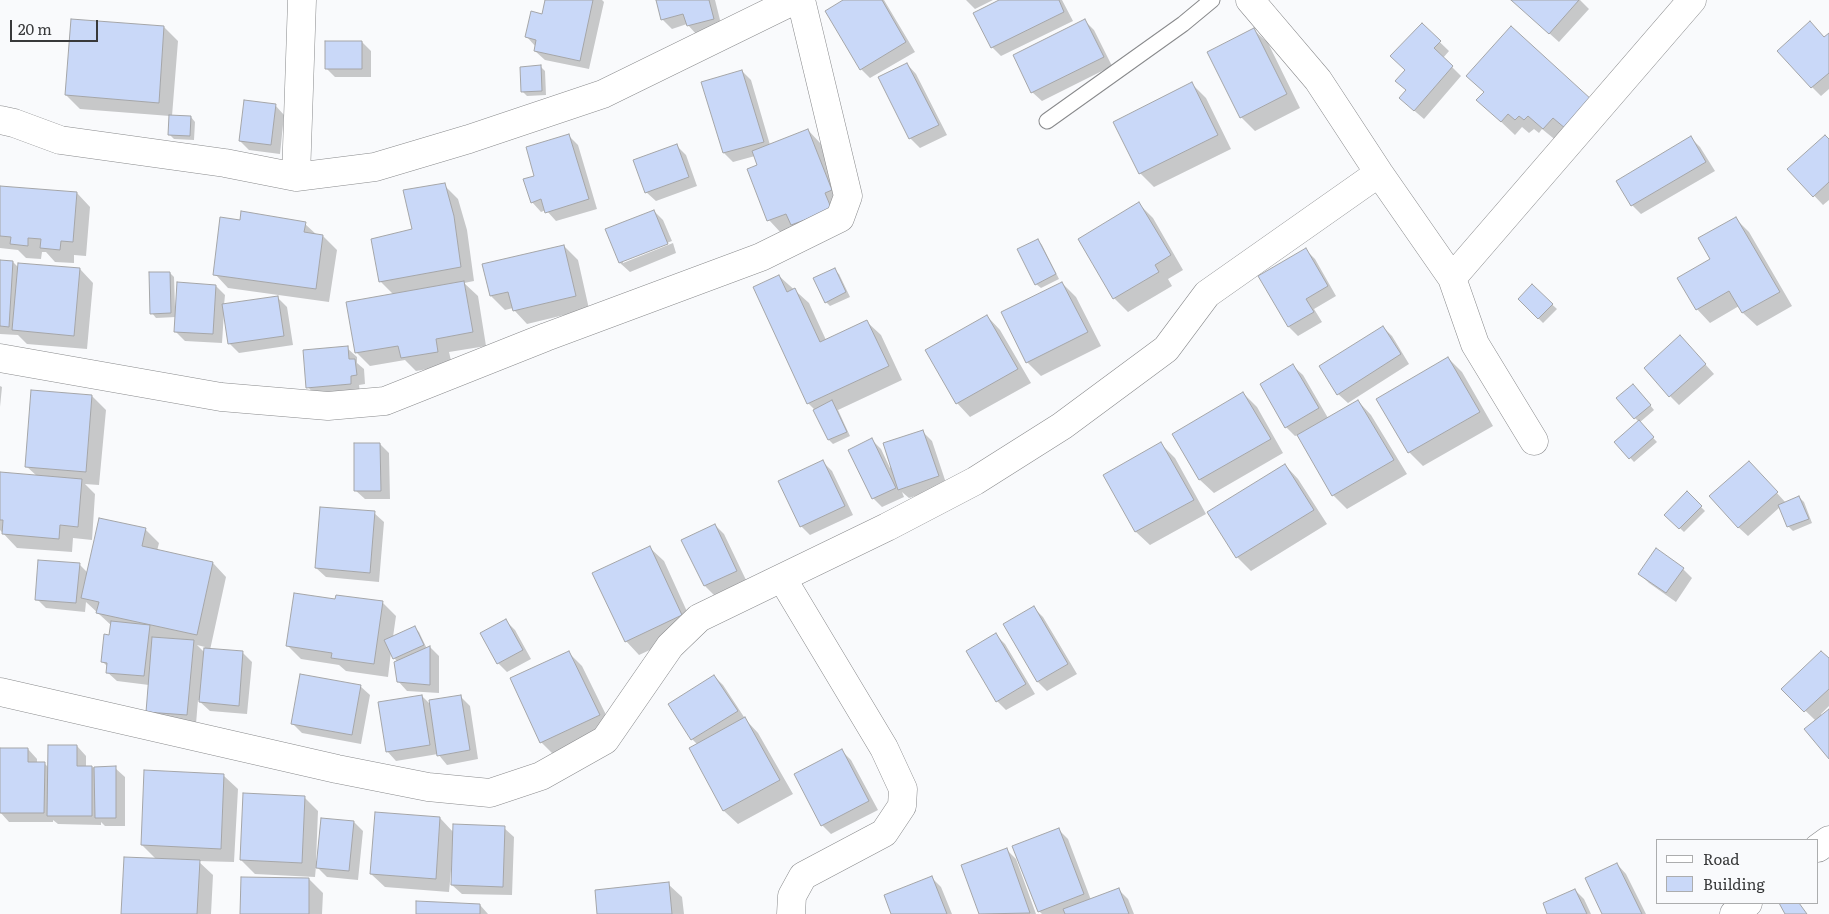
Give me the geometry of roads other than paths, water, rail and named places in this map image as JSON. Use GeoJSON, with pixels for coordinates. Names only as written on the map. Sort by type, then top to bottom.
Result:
{"type":"FeatureCollection","features":[{"type":"Feature","properties":{"kind":"street"},"geometry":{"type":"LineString","coordinates":[[296,177],[302,0]]}},
{"type":"Feature","properties":{"kind":"street"},"geometry":{"type":"LineString","coordinates":[[0,120],[14,123],[60,140],[225,163],[296,177],[375,167],[469,139],[603,94],[795,0]]}},
{"type":"Feature","properties":{"kind":"street"},"geometry":{"type":"LineString","coordinates":[[0,358],[221,397],[328,406],[385,401],[546,337],[761,257],[840,218],[848,196],[801,0]]}},
{"type":"Feature","properties":{"kind":"street"},"geometry":{"type":"LineString","coordinates":[[1250,0],[1318,80],[1379,173],[1452,278],[1475,344],[1534,441]]}},
{"type":"Feature","properties":{"kind":"street"},"geometry":{"type":"LineString","coordinates":[[1452,278],[1692,0]]}},
{"type":"Feature","properties":{"kind":"street"},"geometry":{"type":"LineString","coordinates":[[0,692],[337,769],[428,787],[490,793],[541,776],[605,740],[670,646],[699,618],[887,527],[975,481],[1062,426],[1166,349],[1207,294],[1379,173]]}},
{"type":"Feature","properties":{"kind":"street"},"geometry":{"type":"LineString","coordinates":[[782,578],[884,748],[902,789],[902,806],[884,833],[803,876],[792,896],[791,914]]}},
{"type":"Feature","properties":{"kind":"street"},"geometry":{"type":"LineString","coordinates":[[1734,914],[1747,904]]}},
{"type":"Feature","properties":{"kind":"lane"},"geometry":{"type":"LineString","coordinates":[[1047,121],[1183,24],[1212,0]]}}]}
